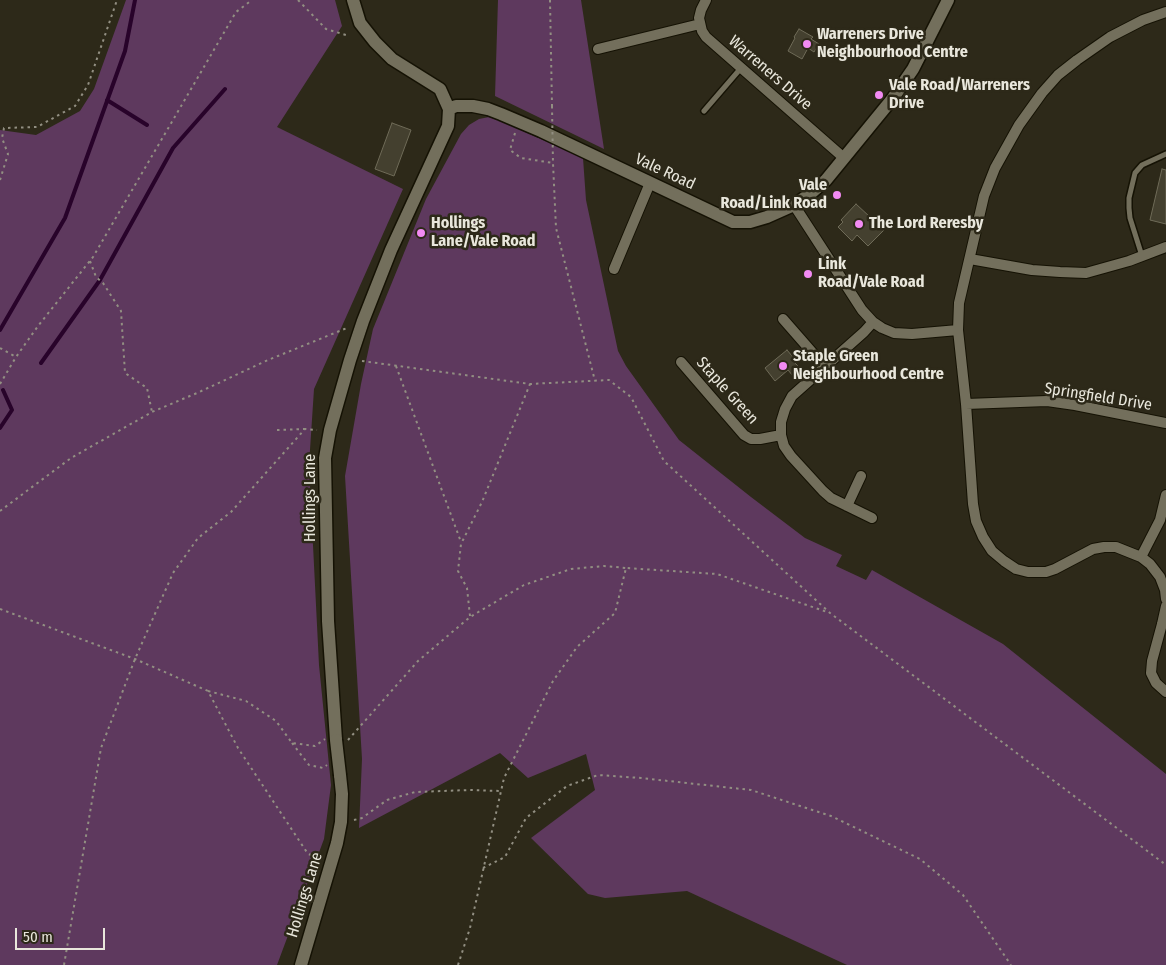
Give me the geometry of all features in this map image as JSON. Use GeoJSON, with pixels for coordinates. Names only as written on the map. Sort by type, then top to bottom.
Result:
{"type":"FeatureCollection","features":[{"type":"Feature","properties":{"kind":"street"},"geometry":{"type":"LineString","coordinates":[[353,0],[360,23],[375,42],[392,59],[440,89],[449,109]]}},
{"type":"Feature","properties":{"kind":"street"},"geometry":{"type":"LineString","coordinates":[[598,49],[700,24],[700,10],[706,0]]}},
{"type":"Feature","properties":{"kind":"street","name":"Vale Road"},"geometry":{"type":"LineString","coordinates":[[449,109],[456,106],[473,106],[488,109],[518,121],[733,222],[750,222],[768,217],[794,205],[826,180],[913,69],[948,0]]}},
{"type":"Feature","properties":{"kind":"street"},"geometry":{"type":"LineString","coordinates":[[1166,12],[1143,20],[1110,38],[1077,60],[1058,75],[1042,93],[1019,125],[995,168],[984,196],[959,303],[958,330],[966,404],[973,504],[976,521],[992,551],[1016,569],[1028,572],[1046,572],[1093,549],[1116,547],[1141,556],[1150,564],[1160,576],[1166,598]]}},
{"type":"Feature","properties":{"kind":"street","name":"Warreners Drive"},"geometry":{"type":"LineString","coordinates":[[700,24],[706,37],[844,158]]}},
{"type":"Feature","properties":{"kind":"street","name":"Hollings Lane"},"geometry":{"type":"LineString","coordinates":[[301,965],[332,861],[341,822],[340,737],[328,621],[325,458],[330,430],[363,321],[391,250],[448,126],[449,109]]}},
{"type":"Feature","properties":{"kind":"street"},"geometry":{"type":"LineString","coordinates":[[614,269],[650,183]]}},
{"type":"Feature","properties":{"kind":"street"},"geometry":{"type":"LineString","coordinates":[[794,205],[862,310],[873,322],[894,333],[912,334],[958,330]]}},
{"type":"Feature","properties":{"kind":"street"},"geometry":{"type":"LineString","coordinates":[[970,258],[1032,270],[1086,273],[1130,261],[1166,247]]}},
{"type":"Feature","properties":{"kind":"street"},"geometry":{"type":"LineString","coordinates":[[783,319],[825,367]]}},
{"type":"Feature","properties":{"kind":"street"},"geometry":{"type":"LineString","coordinates":[[872,518],[831,498],[823,491],[784,446],[781,435],[781,422],[792,396],[873,322]]}},
{"type":"Feature","properties":{"kind":"street","name":"Staple Green"},"geometry":{"type":"LineString","coordinates":[[681,362],[744,435],[751,439],[781,435]]}},
{"type":"Feature","properties":{"kind":"street","name":"Springfield Drive"},"geometry":{"type":"LineString","coordinates":[[966,404],[1047,401],[1166,423]]}},
{"type":"Feature","properties":{"kind":"street"},"geometry":{"type":"LineString","coordinates":[[847,506],[860,476]]}},
{"type":"Feature","properties":{"kind":"street"},"geometry":{"type":"LineString","coordinates":[[1141,556],[1160,520],[1166,495]]}},
{"type":"Feature","properties":{"kind":"street"},"geometry":{"type":"LineString","coordinates":[[1166,606],[1152,661],[1151,673],[1156,683],[1166,692]]}},
{"type":"Feature","properties":{"kind":"lane"},"geometry":{"type":"LineString","coordinates":[[704,111],[742,68]]}},
{"type":"Feature","properties":{"kind":"lane"},"geometry":{"type":"LineString","coordinates":[[1142,256],[1130,218],[1129,198],[1135,173],[1142,165],[1166,154]]}},
{"type":"Feature","properties":{"kind":"path"},"geometry":{"type":"LineString","coordinates":[[0,180],[8,154],[2,138],[4,128],[37,127],[75,106],[88,85],[117,0]]}},
{"type":"Feature","properties":{"kind":"path"},"geometry":{"type":"LineString","coordinates":[[0,384],[38,326],[90,261],[236,12],[252,0]]}},
{"type":"Feature","properties":{"kind":"path"},"geometry":{"type":"LineString","coordinates":[[298,0],[326,29],[346,35]]}},
{"type":"Feature","properties":{"kind":"path"},"geometry":{"type":"LineString","coordinates":[[550,0],[556,228],[595,381]]}},
{"type":"Feature","properties":{"kind":"path"},"geometry":{"type":"LineString","coordinates":[[518,121],[510,150],[521,158],[553,163]]}},
{"type":"Feature","properties":{"kind":"path"},"geometry":{"type":"LineString","coordinates":[[90,261],[96,277],[103,283],[121,311],[125,372],[147,388],[152,412]]}},
{"type":"Feature","properties":{"kind":"path"},"geometry":{"type":"LineString","coordinates":[[0,511],[72,458],[152,412],[268,360],[363,321]]}},
{"type":"Feature","properties":{"kind":"path"},"geometry":{"type":"LineString","coordinates":[[0,348],[16,357]]}},
{"type":"Feature","properties":{"kind":"path"},"geometry":{"type":"LineString","coordinates":[[350,360],[530,384],[609,380],[632,397],[664,461],[830,612],[1166,865]]}},
{"type":"Feature","properties":{"kind":"path"},"geometry":{"type":"LineString","coordinates":[[396,366],[461,544]]}},
{"type":"Feature","properties":{"kind":"path"},"geometry":{"type":"LineString","coordinates":[[470,617],[466,588],[458,571],[461,544],[482,502],[530,384]]}},
{"type":"Feature","properties":{"kind":"path"},"geometry":{"type":"LineString","coordinates":[[64,965],[101,748],[135,659],[173,573],[198,538],[230,512],[305,429]]}},
{"type":"Feature","properties":{"kind":"path"},"geometry":{"type":"LineString","coordinates":[[276,430],[330,430]]}},
{"type":"Feature","properties":{"kind":"path"},"geometry":{"type":"LineString","coordinates":[[292,743],[315,746],[340,737],[418,661],[470,617],[524,585],[571,569],[604,566],[717,574],[830,612]]}},
{"type":"Feature","properties":{"kind":"path"},"geometry":{"type":"LineString","coordinates":[[458,965],[470,928],[504,778],[553,681],[577,647],[615,613],[626,568]]}},
{"type":"Feature","properties":{"kind":"path"},"geometry":{"type":"LineString","coordinates":[[0,609],[135,659],[208,691],[246,701],[276,721],[309,765],[323,768],[329,761]]}},
{"type":"Feature","properties":{"kind":"path"},"geometry":{"type":"LineString","coordinates":[[208,691],[238,748],[308,854],[332,861]]}},
{"type":"Feature","properties":{"kind":"path"},"geometry":{"type":"LineString","coordinates":[[483,868],[505,857],[526,818],[567,786],[598,775],[751,790],[831,816],[920,859],[962,895],[1011,965]]}},
{"type":"Feature","properties":{"kind":"path"},"geometry":{"type":"LineString","coordinates":[[341,822],[362,818],[387,800],[415,792],[501,791]]}},
{"type":"Feature","properties":{"kind":"shaded area"},"geometry":{"type":"Polygon","coordinates":[[[126,0],[335,0],[342,26],[277,127],[403,189],[314,389],[309,465],[319,665],[331,785],[324,839],[277,965],[0,965],[0,130],[36,135],[80,111],[94,89],[126,0]]]}},
{"type":"Feature","properties":{"kind":"shaded area"},"geometry":{"type":"Polygon","coordinates":[[[498,0],[581,0],[604,149],[495,96],[498,0]]]}},
{"type":"Feature","properties":{"kind":"shaded area"},"geometry":{"type":"Polygon","coordinates":[[[489,117],[583,158],[586,200],[618,351],[626,366],[679,440],[805,538],[842,555],[836,566],[866,580],[872,570],[1003,644],[1166,774],[1166,965],[847,965],[687,891],[605,898],[588,894],[531,838],[595,790],[586,754],[528,778],[500,753],[359,828],[362,759],[345,476],[361,384],[373,329],[426,199],[461,134],[469,125],[479,119],[489,117]]]}},
{"type":"Feature","properties":{"kind":"building","name":"Warreners Drive Neighbourhood Centre"},"geometry":{"type":"Polygon","coordinates":[[[799,29],[813,37],[811,39],[819,44],[814,52],[808,48],[802,59],[788,51],[799,29]]]}},
{"type":"Feature","properties":{"kind":"building"},"geometry":{"type":"Polygon","coordinates":[[[392,123],[411,130],[394,176],[375,169],[392,123]]]}},
{"type":"Feature","properties":{"kind":"building"},"geometry":{"type":"Polygon","coordinates":[[[1162,169],[1166,170],[1166,224],[1150,220],[1162,169]]]}},
{"type":"Feature","properties":{"kind":"building","name":"The Lord Reresby"},"geometry":{"type":"Polygon","coordinates":[[[856,204],[884,230],[868,246],[857,235],[852,241],[838,227],[843,222],[841,220],[856,204]]]}},
{"type":"Feature","properties":{"kind":"building","name":"Staple Green Neighbourhood Centre"},"geometry":{"type":"Polygon","coordinates":[[[787,350],[801,369],[793,376],[788,370],[775,381],[765,368],[787,350]]]}},
{"type":"Feature","properties":{"kind":"waterway"},"geometry":{"type":"LineString","coordinates":[[0,330],[65,218],[125,51],[135,0]]}},
{"type":"Feature","properties":{"kind":"waterway"},"geometry":{"type":"LineString","coordinates":[[41,363],[100,280],[173,148],[225,89]]}},
{"type":"Feature","properties":{"kind":"waterway"},"geometry":{"type":"LineString","coordinates":[[107,100],[147,125]]}},
{"type":"Feature","properties":{"kind":"waterway"},"geometry":{"type":"LineString","coordinates":[[0,428],[12,410],[3,390]]}},
{"type":"Feature","properties":{"kind":"place","name":"Warreners Drive Neighbourhood Centre"},"geometry":{"type":"Point","coordinates":[807,44]}},
{"type":"Feature","properties":{"kind":"place","name":"Vale Road/Warreners Drive"},"geometry":{"type":"Point","coordinates":[879,95]}},
{"type":"Feature","properties":{"kind":"place","name":"Vale Road/Link Road"},"geometry":{"type":"Point","coordinates":[837,195]}},
{"type":"Feature","properties":{"kind":"place","name":"The Lord Reresby"},"geometry":{"type":"Point","coordinates":[859,224]}},
{"type":"Feature","properties":{"kind":"place","name":"Hollings Lane/Vale Road"},"geometry":{"type":"Point","coordinates":[421,233]}},
{"type":"Feature","properties":{"kind":"place","name":"Link Road/Vale Road"},"geometry":{"type":"Point","coordinates":[808,274]}},
{"type":"Feature","properties":{"kind":"place","name":"Staple Green Neighbourhood Centre"},"geometry":{"type":"Point","coordinates":[783,366]}}]}
